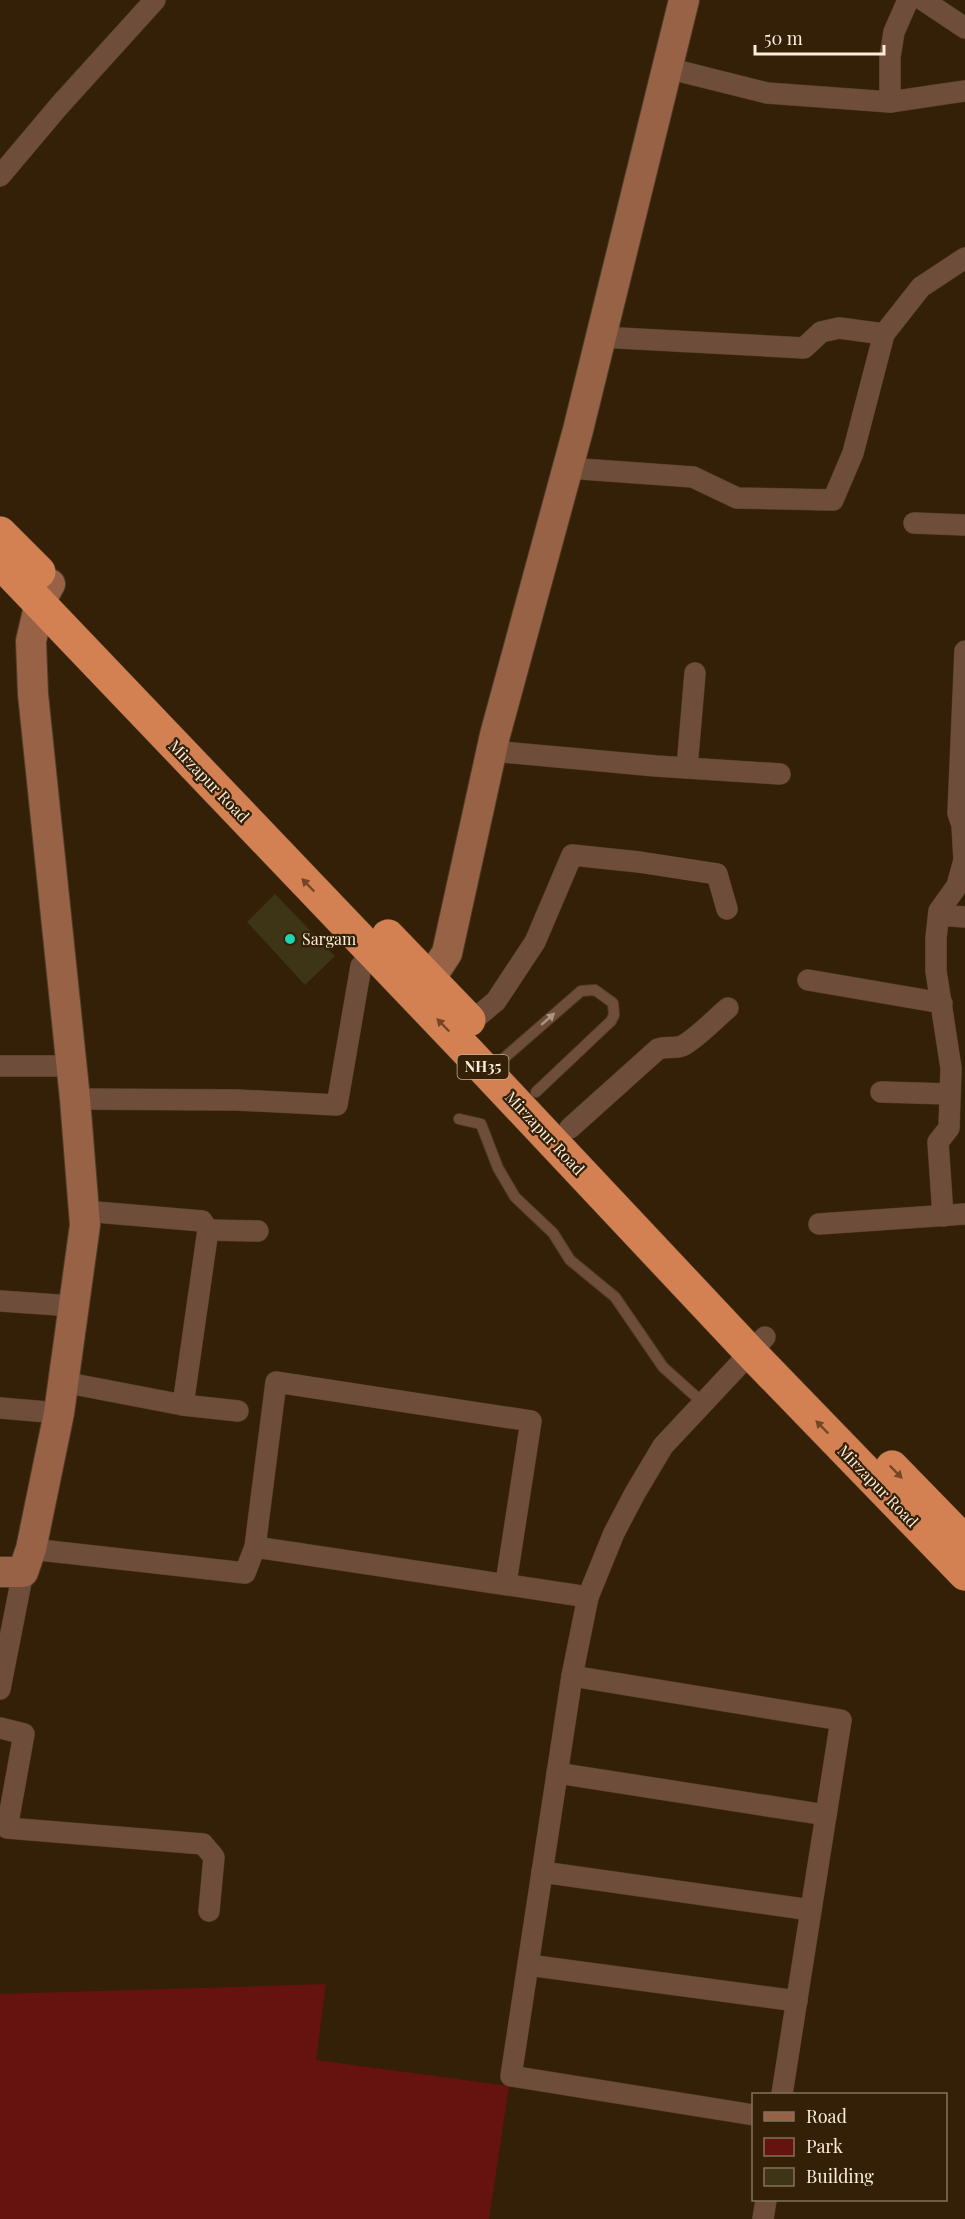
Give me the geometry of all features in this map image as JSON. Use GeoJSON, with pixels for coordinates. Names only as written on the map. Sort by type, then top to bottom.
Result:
{"type":"FeatureCollection","features":[{"type":"Feature","properties":{"kind":"highway","name":"Mirzapur Road"},"geometry":{"type":"LineString","coordinates":[[0,533],[45,593],[382,945],[629,1221],[965,1542]]}},
{"type":"Feature","properties":{"kind":"highway","name":"Mirzapur Road"},"geometry":{"type":"LineString","coordinates":[[0,562],[45,593]]}},
{"type":"Feature","properties":{"kind":"highway","name":"Mirzapur Road"},"geometry":{"type":"LineString","coordinates":[[382,945],[430,979],[570,1128],[757,1345],[965,1574]]}},
{"type":"Feature","properties":{"kind":"street"},"geometry":{"type":"LineString","coordinates":[[0,176],[59,106],[155,0]]}},
{"type":"Feature","properties":{"kind":"street"},"geometry":{"type":"LineString","coordinates":[[430,979],[447,953],[491,751],[567,468],[684,0]]}},
{"type":"Feature","properties":{"kind":"street"},"geometry":{"type":"LineString","coordinates":[[890,102],[890,57],[894,32],[908,0]]}},
{"type":"Feature","properties":{"kind":"street"},"geometry":{"type":"LineString","coordinates":[[923,0],[965,28]]}},
{"type":"Feature","properties":{"kind":"street"},"geometry":{"type":"LineString","coordinates":[[667,68],[766,93],[890,102],[965,91]]}},
{"type":"Feature","properties":{"kind":"street"},"geometry":{"type":"LineString","coordinates":[[567,468],[693,477],[737,498],[833,500],[853,453],[884,334],[921,287],[965,258]]}},
{"type":"Feature","properties":{"kind":"street"},"geometry":{"type":"LineString","coordinates":[[600,338],[804,348],[821,332],[839,327],[884,334]]}},
{"type":"Feature","properties":{"kind":"street"},"geometry":{"type":"LineString","coordinates":[[914,523],[965,525]]}},
{"type":"Feature","properties":{"kind":"street"},"geometry":{"type":"LineString","coordinates":[[0,1689],[18,1564],[59,1413],[85,1225],[72,1066],[33,694],[31,641],[45,593]]}},
{"type":"Feature","properties":{"kind":"street"},"geometry":{"type":"LineString","coordinates":[[943,1216],[938,1142],[949,1128],[951,1068],[936,971],[939,915],[957,886],[964,860],[963,825],[958,813],[965,651]]}},
{"type":"Feature","properties":{"kind":"street"},"geometry":{"type":"LineString","coordinates":[[687,768],[695,673]]}},
{"type":"Feature","properties":{"kind":"street"},"geometry":{"type":"LineString","coordinates":[[491,751],[780,774]]}},
{"type":"Feature","properties":{"kind":"street"},"geometry":{"type":"LineString","coordinates":[[471,1022],[496,1001],[535,942],[572,855],[717,874],[727,909]]}},
{"type":"Feature","properties":{"kind":"street"},"geometry":{"type":"LineString","coordinates":[[939,915],[965,917]]}},
{"type":"Feature","properties":{"kind":"street"},"geometry":{"type":"LineString","coordinates":[[75,1099],[225,1100],[337,1105],[361,966],[382,945]]}},
{"type":"Feature","properties":{"kind":"street"},"geometry":{"type":"LineString","coordinates":[[808,980],[942,1003]]}},
{"type":"Feature","properties":{"kind":"street"},"geometry":{"type":"LineString","coordinates":[[570,1128],[658,1049],[684,1045],[728,1008]]}},
{"type":"Feature","properties":{"kind":"street"},"geometry":{"type":"LineString","coordinates":[[0,1066],[72,1066]]}},
{"type":"Feature","properties":{"kind":"street"},"geometry":{"type":"LineString","coordinates":[[881,1092],[950,1094]]}},
{"type":"Feature","properties":{"kind":"street"},"geometry":{"type":"LineString","coordinates":[[84,1211],[202,1221],[208,1230],[183,1405]]}},
{"type":"Feature","properties":{"kind":"street"},"geometry":{"type":"LineString","coordinates":[[819,1224],[965,1214]]}},
{"type":"Feature","properties":{"kind":"street"},"geometry":{"type":"LineString","coordinates":[[208,1230],[258,1232]]}},
{"type":"Feature","properties":{"kind":"street"},"geometry":{"type":"LineString","coordinates":[[0,1301],[74,1306]]}},
{"type":"Feature","properties":{"kind":"street"},"geometry":{"type":"LineString","coordinates":[[752,2115],[511,2076],[572,1676],[588,1597],[614,1533],[634,1493],[663,1446],[757,1345]]}},
{"type":"Feature","properties":{"kind":"street"},"geometry":{"type":"LineString","coordinates":[[63,1382],[183,1405],[238,1412]]}},
{"type":"Feature","properties":{"kind":"street"},"geometry":{"type":"LineString","coordinates":[[18,1564],[245,1574],[255,1547],[276,1382],[531,1421],[506,1583]]}},
{"type":"Feature","properties":{"kind":"street"},"geometry":{"type":"LineString","coordinates":[[0,1408],[59,1413]]}},
{"type":"Feature","properties":{"kind":"street"},"geometry":{"type":"LineString","coordinates":[[255,1547],[588,1597]]}},
{"type":"Feature","properties":{"kind":"street"},"geometry":{"type":"LineString","coordinates":[[572,1676],[841,1720],[782,2093]]}},
{"type":"Feature","properties":{"kind":"street"},"geometry":{"type":"LineString","coordinates":[[0,1728],[24,1734],[7,1828],[203,1844],[214,1857],[209,1911]]}},
{"type":"Feature","properties":{"kind":"street"},"geometry":{"type":"LineString","coordinates":[[557,1773],[826,1815]]}},
{"type":"Feature","properties":{"kind":"street"},"geometry":{"type":"LineString","coordinates":[[542,1872],[811,1910]]}},
{"type":"Feature","properties":{"kind":"street"},"geometry":{"type":"LineString","coordinates":[[528,1965],[797,2001]]}},
{"type":"Feature","properties":{"kind":"street"},"geometry":{"type":"LineString","coordinates":[[763,2219],[766,2201]]}},
{"type":"Feature","properties":{"kind":"lane"},"geometry":{"type":"LineString","coordinates":[[504,1058],[581,991],[595,990],[613,1003],[614,1015],[610,1021],[536,1092]]}},
{"type":"Feature","properties":{"kind":"lane"},"geometry":{"type":"LineString","coordinates":[[459,1119],[481,1124],[498,1168],[515,1197],[552,1233],[570,1260],[615,1297],[663,1367],[703,1403]]}},
{"type":"Feature","properties":{"kind":"green space"},"geometry":{"type":"Polygon","coordinates":[[[326,1984],[316,2060],[509,2086],[489,2219],[0,2219],[0,1994],[326,1984]]]}},
{"type":"Feature","properties":{"kind":"building","name":"Sargam"},"geometry":{"type":"Polygon","coordinates":[[[275,894],[335,956],[305,985],[247,922],[275,894]]]}},
{"type":"Feature","properties":{"kind":"place","name":"Sargam"},"geometry":{"type":"Point","coordinates":[290,939]}}]}
